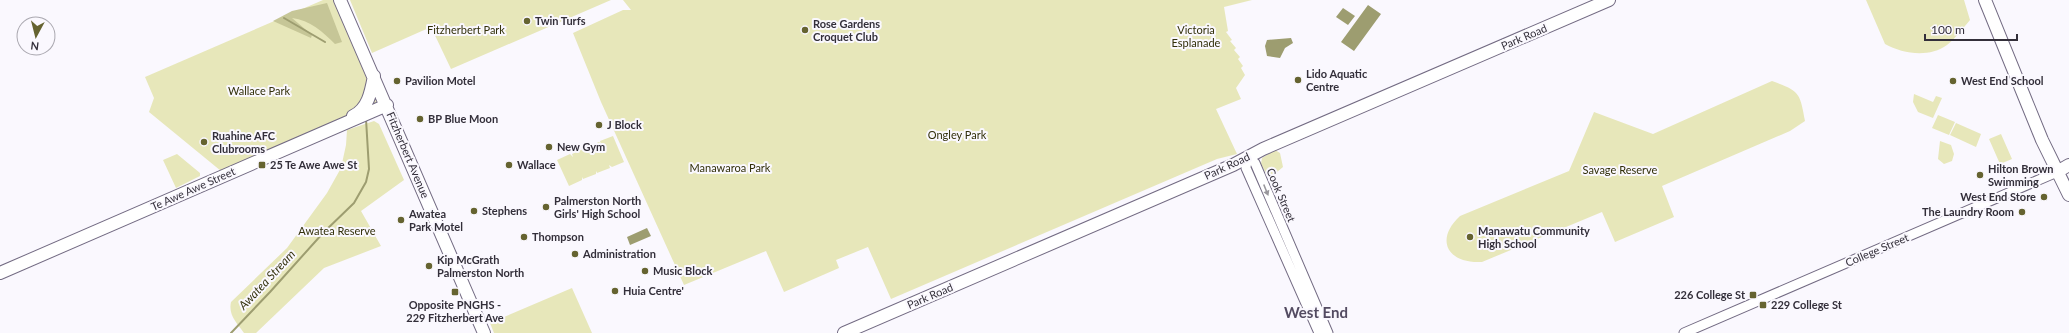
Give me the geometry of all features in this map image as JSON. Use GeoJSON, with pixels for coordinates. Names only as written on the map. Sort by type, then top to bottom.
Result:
{"type":"FeatureCollection","features":[{"type":"Feature","properties":{"kind":"main road","name":"Fitzherbert Avenue"},"geometry":{"type":"LineString","coordinates":[[340,0],[484,333]]}},
{"type":"Feature","properties":{"kind":"main road","name":"Park Road"},"geometry":{"type":"LineString","coordinates":[[844,333],[1108,220],[1248,157],[1609,0]]}},
{"type":"Feature","properties":{"kind":"main road"},"geometry":{"type":"LineString","coordinates":[[1985,0],[2057,172],[2069,195]]}},
{"type":"Feature","properties":{"kind":"main road"},"geometry":{"type":"LineString","coordinates":[[319,135],[333,124],[356,114],[363,108],[370,95],[374,76]]}},
{"type":"Feature","properties":{"kind":"main road","name":"Te Awe Awe Street"},"geometry":{"type":"LineString","coordinates":[[0,273],[386,105]]}},
{"type":"Feature","properties":{"kind":"main road","name":"College Street"},"geometry":{"type":"LineString","coordinates":[[2057,172],[2069,165]]}},
{"type":"Feature","properties":{"kind":"street","name":"Cook Street"},"geometry":{"type":"LineString","coordinates":[[1248,157],[1255,163],[1314,310],[1328,333]]}},
{"type":"Feature","properties":{"kind":"street","name":"College Street"},"geometry":{"type":"LineString","coordinates":[[1684,333],[2057,172]]}},
{"type":"Feature","properties":{"kind":"street","name":"Cook Street"},"geometry":{"type":"LineString","coordinates":[[1314,310],[1319,333]]}},
{"type":"Feature","properties":{"kind":"green space","name":"Wallace Park"},"geometry":{"type":"Polygon","coordinates":[[[323,0],[334,0],[377,103],[221,171],[149,112],[154,98],[145,77],[323,0]]]}},
{"type":"Feature","properties":{"kind":"green space","name":"Fitzherbert Park"},"geometry":{"type":"Polygon","coordinates":[[[350,0],[611,0],[451,69],[431,27],[372,53],[350,0]]]}},
{"type":"Feature","properties":{"kind":"green space"},"geometry":{"type":"Polygon","coordinates":[[[623,0],[1252,0],[1224,7],[1228,31],[1226,32],[1232,40],[1230,41],[1236,48],[1234,50],[1240,57],[1238,59],[1243,66],[1241,68],[1245,75],[1236,88],[1241,99],[1216,109],[1237,154],[1217,159],[891,299],[868,247],[836,260],[839,268],[784,292],[766,251],[684,285],[601,102],[573,33],[623,10],[631,10],[623,0]]]}},
{"type":"Feature","properties":{"kind":"green space"},"geometry":{"type":"Polygon","coordinates":[[[1866,0],[1964,0],[1970,20],[1953,40],[1940,49],[1924,53],[1908,52],[1885,44],[1866,0]]]}},
{"type":"Feature","properties":{"kind":"green space","name":"Savage Reserve"},"geometry":{"type":"Polygon","coordinates":[[[1772,81],[1797,94],[1802,104],[1805,121],[1790,131],[1662,186],[1674,217],[1615,242],[1602,212],[1482,262],[1470,262],[1461,259],[1453,255],[1448,249],[1448,234],[1452,225],[1460,216],[1569,171],[1594,112],[1653,134],[1772,81]]]}},
{"type":"Feature","properties":{"kind":"green space"},"geometry":{"type":"Polygon","coordinates":[[[1914,94],[1933,102],[1936,96],[1942,98],[1933,118],[1918,112],[1913,102],[1914,94]]]}},
{"type":"Feature","properties":{"kind":"green space"},"geometry":{"type":"Polygon","coordinates":[[[1938,115],[1955,122],[1949,135],[1932,128],[1938,115]]]}},
{"type":"Feature","properties":{"kind":"green space","name":"Awatea Reserve"},"geometry":{"type":"Polygon","coordinates":[[[374,121],[379,124],[404,180],[361,211],[381,246],[324,268],[256,333],[244,333],[232,315],[230,307],[231,302],[287,248],[327,193],[341,168],[346,145],[347,130],[374,121]]]}},
{"type":"Feature","properties":{"kind":"green space"},"geometry":{"type":"Polygon","coordinates":[[[1956,123],[1981,134],[1976,147],[1950,135],[1956,123]]]}},
{"type":"Feature","properties":{"kind":"green space"},"geometry":{"type":"Polygon","coordinates":[[[2001,134],[2012,159],[2000,164],[1989,139],[2001,134]]]}},
{"type":"Feature","properties":{"kind":"green space"},"geometry":{"type":"Polygon","coordinates":[[[613,136],[624,162],[612,167],[609,165],[610,168],[597,173],[596,171],[596,174],[583,179],[582,177],[582,180],[569,186],[557,160],[570,154],[573,157],[572,154],[585,148],[587,151],[586,148],[599,142],[601,144],[600,141],[613,136]]]}},
{"type":"Feature","properties":{"kind":"green space"},"geometry":{"type":"Polygon","coordinates":[[[1940,141],[1951,145],[1954,154],[1952,161],[1944,164],[1938,159],[1940,141]]]}},
{"type":"Feature","properties":{"kind":"green space"},"geometry":{"type":"Polygon","coordinates":[[[1275,150],[1280,153],[1283,167],[1271,177],[1268,177],[1261,164],[1262,158],[1275,150]]]}},
{"type":"Feature","properties":{"kind":"green space"},"geometry":{"type":"Polygon","coordinates":[[[177,154],[200,173],[200,176],[176,188],[163,160],[177,154]]]}},
{"type":"Feature","properties":{"kind":"green space"},"geometry":{"type":"Polygon","coordinates":[[[572,288],[592,333],[494,333],[490,323],[572,288]]]}},
{"type":"Feature","properties":{"kind":"shaded area"},"geometry":{"type":"Polygon","coordinates":[[[327,3],[342,42],[335,44],[316,27],[299,19],[292,18],[312,35],[311,38],[273,21],[292,11],[327,3]]]}},
{"type":"Feature","properties":{"kind":"shaded area"},"geometry":{"type":"Polygon","coordinates":[[[1368,5],[1381,14],[1354,51],[1341,42],[1368,5]]]}},
{"type":"Feature","properties":{"kind":"shaded area"},"geometry":{"type":"Polygon","coordinates":[[[1343,8],[1355,16],[1348,25],[1336,17],[1343,8]]]}},
{"type":"Feature","properties":{"kind":"shaded area"},"geometry":{"type":"Polygon","coordinates":[[[1291,38],[1293,43],[1285,48],[1280,58],[1267,56],[1265,46],[1267,40],[1291,38]]]}},
{"type":"Feature","properties":{"kind":"shaded area"},"geometry":{"type":"Polygon","coordinates":[[[647,228],[651,236],[630,245],[627,237],[647,228]]]}},
{"type":"Feature","properties":{"kind":"waterway","name":"Awatea Stream"},"geometry":{"type":"LineString","coordinates":[[284,18],[325,42]]}},
{"type":"Feature","properties":{"kind":"waterway","name":"Awatea Stream"},"geometry":{"type":"LineString","coordinates":[[231,333],[323,233],[354,203],[366,182],[369,169],[366,119]]}},
{"type":"Feature","properties":{"kind":"place","name":"Twin Turfs"},"geometry":{"type":"Point","coordinates":[527,21]}},
{"type":"Feature","properties":{"kind":"place","name":"Rose Gardens Croquet Club"},"geometry":{"type":"Point","coordinates":[805,30]}},
{"type":"Feature","properties":{"kind":"place","name":"Lido Aquatic Centre"},"geometry":{"type":"Point","coordinates":[1298,80]}},
{"type":"Feature","properties":{"kind":"place","name":"Pavilion Motel"},"geometry":{"type":"Point","coordinates":[397,81]}},
{"type":"Feature","properties":{"kind":"place","name":"West End School"},"geometry":{"type":"Point","coordinates":[1953,81]}},
{"type":"Feature","properties":{"kind":"place","name":"BP Blue Moon"},"geometry":{"type":"Point","coordinates":[420,119]}},
{"type":"Feature","properties":{"kind":"place","name":"J Block"},"geometry":{"type":"Point","coordinates":[599,125]}},
{"type":"Feature","properties":{"kind":"place","name":"Ruahine AFC Clubrooms"},"geometry":{"type":"Point","coordinates":[204,142]}},
{"type":"Feature","properties":{"kind":"place","name":"New Gym"},"geometry":{"type":"Point","coordinates":[549,147]}},
{"type":"Feature","properties":{"kind":"place","name":"25 Te Awe Awe St"},"geometry":{"type":"Point","coordinates":[262,165]}},
{"type":"Feature","properties":{"kind":"place","name":"Wallace"},"geometry":{"type":"Point","coordinates":[509,165]}},
{"type":"Feature","properties":{"kind":"place","name":"Hilton Brown Swimming"},"geometry":{"type":"Point","coordinates":[1980,175]}},
{"type":"Feature","properties":{"kind":"place","name":"West End Store"},"geometry":{"type":"Point","coordinates":[2044,197]}},
{"type":"Feature","properties":{"kind":"place","name":"Palmerston North Girls' High School"},"geometry":{"type":"Point","coordinates":[546,207]}},
{"type":"Feature","properties":{"kind":"place","name":"Stephens"},"geometry":{"type":"Point","coordinates":[474,211]}},
{"type":"Feature","properties":{"kind":"place","name":"The Laundry Room"},"geometry":{"type":"Point","coordinates":[2022,212]}},
{"type":"Feature","properties":{"kind":"place","name":"Awatea Park Motel"},"geometry":{"type":"Point","coordinates":[401,220]}},
{"type":"Feature","properties":{"kind":"place","name":"Thompson"},"geometry":{"type":"Point","coordinates":[524,237]}},
{"type":"Feature","properties":{"kind":"place","name":"Manawatu Community High School"},"geometry":{"type":"Point","coordinates":[1470,237]}},
{"type":"Feature","properties":{"kind":"place","name":"Administration"},"geometry":{"type":"Point","coordinates":[575,254]}},
{"type":"Feature","properties":{"kind":"place","name":"Kip McGrath Palmerston North"},"geometry":{"type":"Point","coordinates":[429,266]}},
{"type":"Feature","properties":{"kind":"place","name":"Music Block"},"geometry":{"type":"Point","coordinates":[645,271]}},
{"type":"Feature","properties":{"kind":"place","name":"Huia Centre'"},"geometry":{"type":"Point","coordinates":[615,291]}},
{"type":"Feature","properties":{"kind":"place","name":"Opposite PNGHS - 229 Fitzherbert Ave"},"geometry":{"type":"Point","coordinates":[455,292]}},
{"type":"Feature","properties":{"kind":"place","name":"226 College St"},"geometry":{"type":"Point","coordinates":[1753,295]}},
{"type":"Feature","properties":{"kind":"place","name":"229 College St"},"geometry":{"type":"Point","coordinates":[1763,305]}},
{"type":"Feature","properties":{"kind":"district","name":"West End"},"geometry":{"type":"Point","coordinates":[1316,313]}},
{"type":"Feature","properties":{"kind":"park label","name":"Victoria Esplanade"},"geometry":{"type":"Point","coordinates":[1196,36]}},
{"type":"Feature","properties":{"kind":"park label","name":"Ongley Park"},"geometry":{"type":"Point","coordinates":[957,135]}},
{"type":"Feature","properties":{"kind":"park label","name":"Manawaroa Park"},"geometry":{"type":"Point","coordinates":[730,168]}}]}
